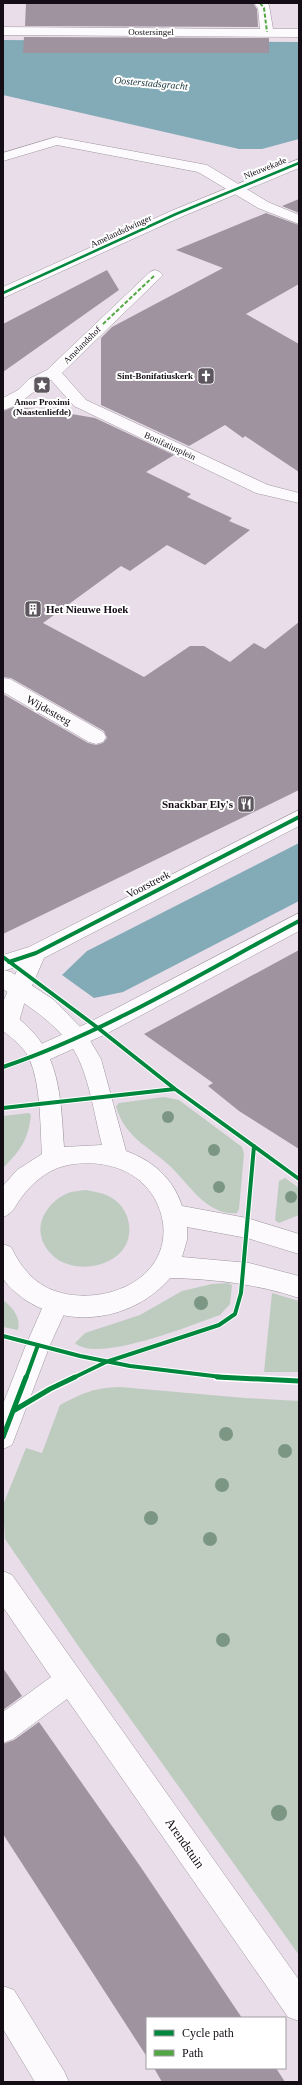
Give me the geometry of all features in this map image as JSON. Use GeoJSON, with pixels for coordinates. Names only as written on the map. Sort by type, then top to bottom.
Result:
{"type":"FeatureCollection","features":[{"type":"Feature","properties":{"kind":"street"},"geometry":{"type":"LineString","coordinates":[[260,3],[264,8],[267,32]]}},
{"type":"Feature","properties":{"kind":"street","name":"Oostersingel"},"geometry":{"type":"LineString","coordinates":[[3,31],[299,33]]}},
{"type":"Feature","properties":{"kind":"street"},"geometry":{"type":"LineString","coordinates":[[3,157],[56,141],[202,168],[263,205],[299,220]]}},
{"type":"Feature","properties":{"kind":"street","name":"Nieuwekade"},"geometry":{"type":"LineString","coordinates":[[236,188],[299,163]]}},
{"type":"Feature","properties":{"kind":"street","name":"Amelandsdwinger"},"geometry":{"type":"LineString","coordinates":[[6,294],[236,188]]}},
{"type":"Feature","properties":{"kind":"street","name":"Amelandshof"},"geometry":{"type":"LineString","coordinates":[[3,405],[24,393],[35,382],[53,373],[154,275]]}},
{"type":"Feature","properties":{"kind":"street","name":"Bonifatiusplein"},"geometry":{"type":"LineString","coordinates":[[53,373],[80,403],[262,489],[299,498]]}},
{"type":"Feature","properties":{"kind":"street","name":"Wijdesteeg"},"geometry":{"type":"LineString","coordinates":[[3,684],[96,737]]}},
{"type":"Feature","properties":{"kind":"street","name":"Voorstreek"},"geometry":{"type":"LineString","coordinates":[[3,964],[36,953],[299,817]]}},
{"type":"Feature","properties":{"kind":"street"},"geometry":{"type":"LineString","coordinates":[[38,1056],[77,1038],[299,921]]}},
{"type":"Feature","properties":{"kind":"street"},"geometry":{"type":"LineString","coordinates":[[36,953],[11,983],[13,1004],[6,1021],[38,1056],[44,1071],[49,1103],[54,1159]]}},
{"type":"Feature","properties":{"kind":"street"},"geometry":{"type":"LineString","coordinates":[[11,983],[46,1006],[77,1038],[90,1059],[98,1081],[116,1157]]}},
{"type":"Feature","properties":{"kind":"street"},"geometry":{"type":"LineString","coordinates":[[3,1206],[19,1182],[38,1167],[54,1159],[67,1155],[84,1154],[116,1157],[143,1169],[164,1189],[174,1214],[175,1242],[165,1267],[146,1288],[118,1302],[87,1307],[57,1303],[36,1293],[18,1280],[4,1262]]}},
{"type":"Feature","properties":{"kind":"street"},"geometry":{"type":"LineString","coordinates":[[174,1214],[247,1228],[299,1244]]}},
{"type":"Feature","properties":{"kind":"street"},"geometry":{"type":"LineString","coordinates":[[165,1267],[209,1268],[243,1272],[299,1287]]}},
{"type":"Feature","properties":{"kind":"street"},"geometry":{"type":"LineString","coordinates":[[3,1437],[38,1344],[57,1303]]}},
{"type":"Feature","properties":{"kind":"street","name":"Arendstuin"},"geometry":{"type":"LineString","coordinates":[[3,1584],[299,2006]]}},
{"type":"Feature","properties":{"kind":"street"},"geometry":{"type":"LineString","coordinates":[[3,1729],[70,1680]]}},
{"type":"Feature","properties":{"kind":"street"},"geometry":{"type":"LineString","coordinates":[[3,2001],[53,2082]]}},
{"type":"Feature","properties":{"kind":"green space"},"geometry":{"type":"Polygon","coordinates":[[[164,1097],[179,1100],[242,1147],[244,1154],[239,1209],[237,1213],[227,1213],[217,1210],[200,1198],[165,1161],[132,1135],[120,1117],[116,1106],[119,1103],[164,1097]]]}},
{"type":"Feature","properties":{"kind":"green space"},"geometry":{"type":"Polygon","coordinates":[[[29,1113],[31,1115],[30,1124],[26,1138],[15,1156],[3,1168],[3,1116],[29,1113]]]}},
{"type":"Feature","properties":{"kind":"green space"},"geometry":{"type":"Polygon","coordinates":[[[285,1178],[299,1188],[299,1215],[279,1223],[275,1220],[279,1181],[285,1178]]]}},
{"type":"Feature","properties":{"kind":"green space"},"geometry":{"type":"Polygon","coordinates":[[[86,1190],[108,1196],[120,1205],[128,1218],[129,1233],[125,1247],[111,1260],[101,1264],[79,1266],[59,1260],[50,1253],[44,1244],[40,1228],[45,1214],[55,1201],[68,1193],[86,1190]]]}},
{"type":"Feature","properties":{"kind":"green space"},"geometry":{"type":"Polygon","coordinates":[[[228,1283],[232,1285],[230,1304],[220,1315],[124,1346],[103,1349],[86,1348],[75,1343],[85,1333],[140,1315],[182,1291],[212,1284],[228,1283]]]}},
{"type":"Feature","properties":{"kind":"green space"},"geometry":{"type":"Polygon","coordinates":[[[272,1293],[299,1301],[299,1372],[264,1372],[272,1293]]]}},
{"type":"Feature","properties":{"kind":"green space"},"geometry":{"type":"Polygon","coordinates":[[[3,1300],[10,1306],[17,1317],[19,1325],[18,1330],[3,1327],[3,1300]]]}},
{"type":"Feature","properties":{"kind":"green space"},"geometry":{"type":"Polygon","coordinates":[[[120,1387],[245,1398],[299,1401],[299,1955],[79,1647],[5,1539],[3,1505],[26,1448],[42,1453],[60,1405],[88,1392],[120,1387]]]}},
{"type":"Feature","properties":{"kind":"water","name":"Oosterstadsgracht"},"geometry":{"type":"Polygon","coordinates":[[[3,40],[299,42],[299,139],[262,149],[239,149],[3,95],[3,40]]]}},
{"type":"Feature","properties":{"kind":"water"},"geometry":{"type":"Polygon","coordinates":[[[299,843],[299,901],[123,992],[94,998],[62,975],[87,951],[299,843]]]}},
{"type":"Feature","properties":{"kind":"building"},"geometry":{"type":"Polygon","coordinates":[[[26,3],[253,3],[257,9],[258,27],[25,26],[26,3]]]}},
{"type":"Feature","properties":{"kind":"building"},"geometry":{"type":"Polygon","coordinates":[[[24,37],[269,38],[269,53],[23,53],[24,37]]]}},
{"type":"Feature","properties":{"kind":"building"},"geometry":{"type":"Polygon","coordinates":[[[299,199],[299,213],[282,206],[299,199]]]}},
{"type":"Feature","properties":{"kind":"building"},"geometry":{"type":"Polygon","coordinates":[[[266,213],[299,225],[299,284],[246,314],[299,344],[299,472],[245,436],[243,438],[225,425],[189,446],[101,405],[101,338],[112,327],[223,268],[176,250],[266,213]]]}},
{"type":"Feature","properties":{"kind":"building"},"geometry":{"type":"Polygon","coordinates":[[[107,270],[119,290],[3,372],[3,324],[107,270]]]}},
{"type":"Feature","properties":{"kind":"building"},"geometry":{"type":"Polygon","coordinates":[[[14,407],[54,411],[95,418],[174,455],[146,472],[191,494],[187,497],[232,518],[229,521],[250,530],[205,565],[167,545],[130,571],[121,566],[43,623],[144,677],[190,646],[204,646],[230,662],[254,643],[265,649],[299,622],[299,790],[3,934],[3,694],[88,743],[96,745],[103,743],[107,738],[104,731],[11,678],[3,677],[3,411],[14,407]]]}},
{"type":"Feature","properties":{"kind":"building"},"geometry":{"type":"Polygon","coordinates":[[[299,950],[299,1149],[239,1111],[208,1086],[213,1083],[144,1034],[299,950]]]}},
{"type":"Feature","properties":{"kind":"building"},"geometry":{"type":"Polygon","coordinates":[[[3,1668],[22,1696],[3,1710],[3,1668]]]}},
{"type":"Feature","properties":{"kind":"building"},"geometry":{"type":"Polygon","coordinates":[[[39,1722],[140,1866],[241,2017],[146,2017],[146,2055],[3,1834],[3,1744],[14,1740],[39,1722]]]}},
{"type":"Feature","properties":{"kind":"building"},"geometry":{"type":"Polygon","coordinates":[[[155,2069],[277,2069],[285,2082],[162,2082],[155,2069]]]}},
{"type":"Feature","properties":{"kind":"marked path"},"geometry":{"type":"LineString","coordinates":[[260,3],[264,8],[267,32]]}},
{"type":"Feature","properties":{"kind":"marked path"},"geometry":{"type":"LineString","coordinates":[[103,324],[155,275]]}},
{"type":"Feature","properties":{"kind":"cycle path"},"geometry":{"type":"LineString","coordinates":[[3,293],[176,214],[299,163]]}},
{"type":"Feature","properties":{"kind":"cycle path"},"geometry":{"type":"LineString","coordinates":[[9,962],[36,953],[299,817]]}},
{"type":"Feature","properties":{"kind":"cycle path"},"geometry":{"type":"LineString","coordinates":[[3,1067],[38,1055],[98,1028],[299,921]]}},
{"type":"Feature","properties":{"kind":"cycle path"},"geometry":{"type":"LineString","coordinates":[[3,957],[98,1028],[175,1089],[299,1179]]}},
{"type":"Feature","properties":{"kind":"cycle path"},"geometry":{"type":"LineString","coordinates":[[3,1108],[175,1089]]}},
{"type":"Feature","properties":{"kind":"cycle path"},"geometry":{"type":"LineString","coordinates":[[13,1411],[50,1389],[106,1362],[219,1325],[235,1314],[241,1293],[254,1146]]}},
{"type":"Feature","properties":{"kind":"cycle path"},"geometry":{"type":"LineString","coordinates":[[3,1336],[93,1359],[154,1370],[226,1378],[299,1381]]}},
{"type":"Feature","properties":{"kind":"cycle path"},"geometry":{"type":"LineString","coordinates":[[3,1437],[38,1345]]}},
{"type":"Feature","properties":{"kind":"place","name":"Sint-Bonifatiuskerk"},"geometry":{"type":"Point","coordinates":[206,376]}},
{"type":"Feature","properties":{"kind":"place","name":"Amor Proximi (Naastenliefde)"},"geometry":{"type":"Point","coordinates":[42,385]}},
{"type":"Feature","properties":{"kind":"place","name":"Het Nieuwe Hoek"},"geometry":{"type":"Point","coordinates":[33,609]}},
{"type":"Feature","properties":{"kind":"place","name":"Snackbar Ely's"},"geometry":{"type":"Point","coordinates":[246,804]}}]}
